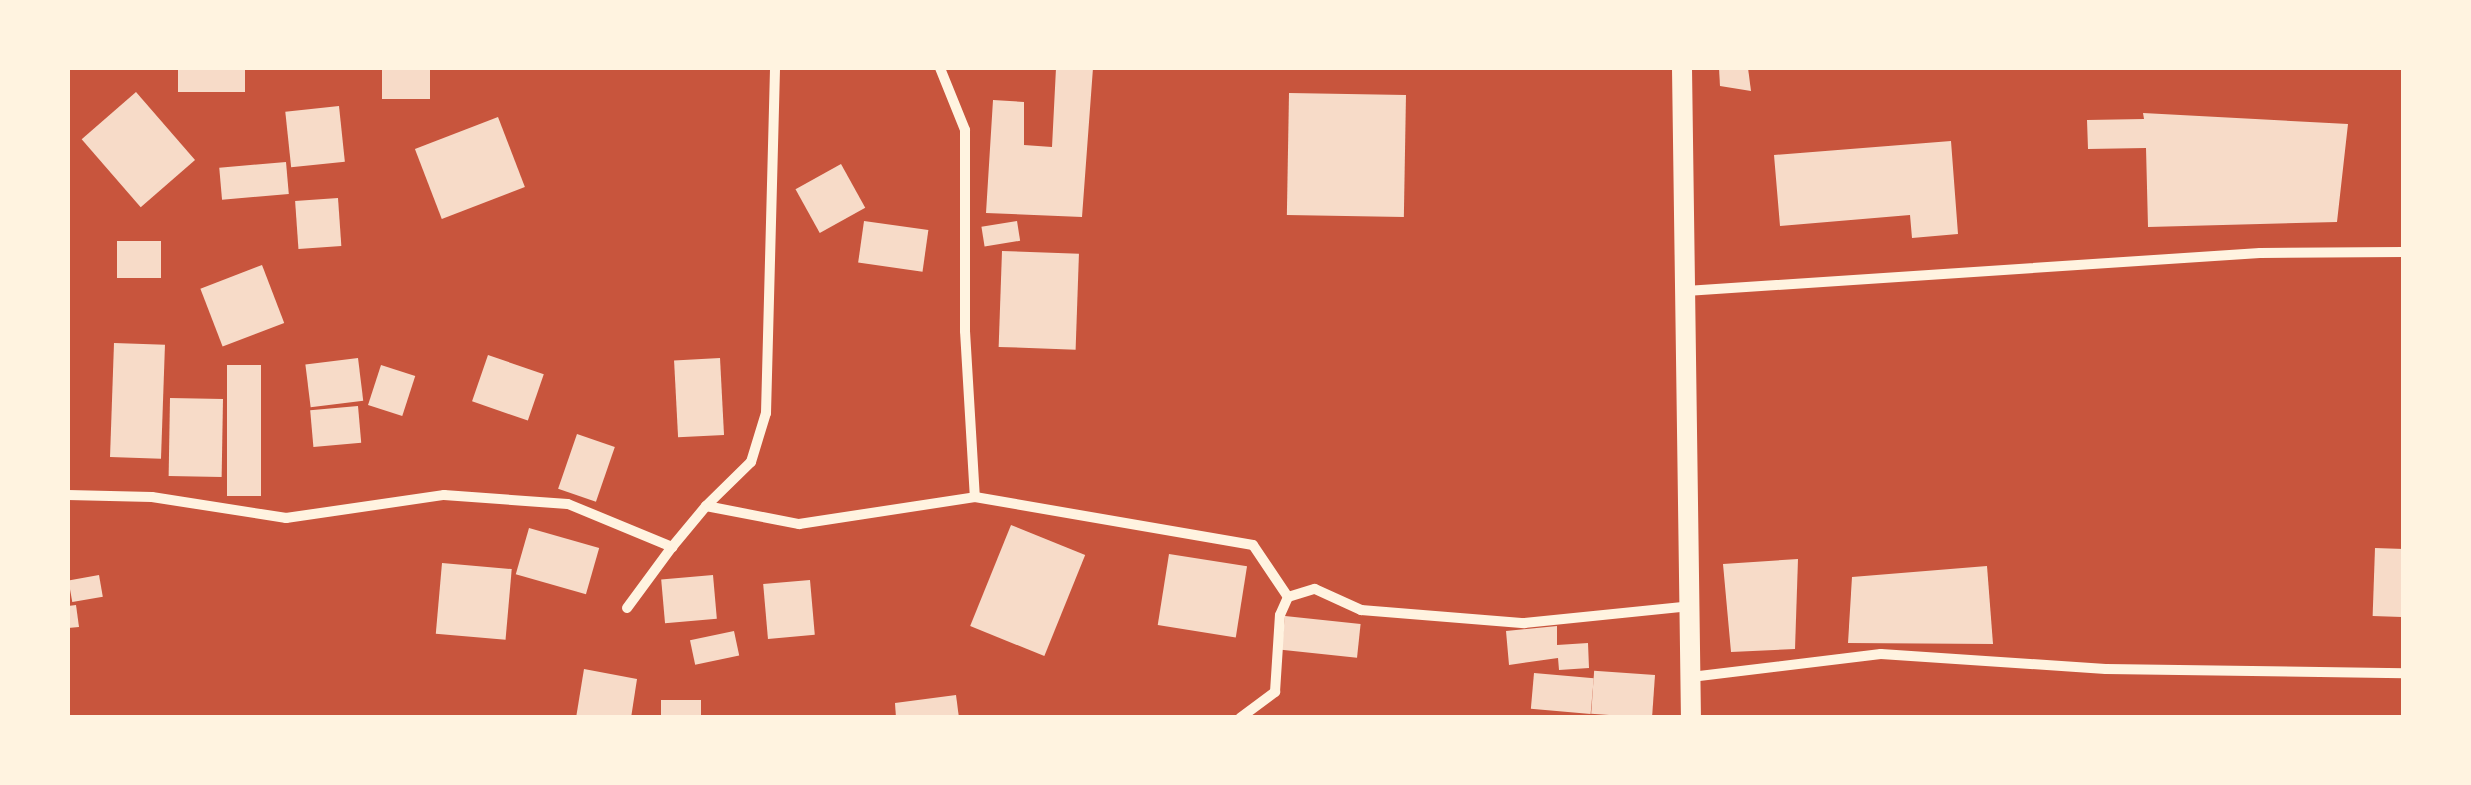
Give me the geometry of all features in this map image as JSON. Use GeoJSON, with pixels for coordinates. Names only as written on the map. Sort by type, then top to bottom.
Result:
{"type":"FeatureCollection","features":[{"type":"Feature","properties":{"kind":"main road"},"geometry":{"type":"LineString","coordinates":[[1682,68],[1691,718]]}},
{"type":"Feature","properties":{"kind":"street"},"geometry":{"type":"LineString","coordinates":[[628,608],[706,506],[751,462],[766,413],[775,68]]}},
{"type":"Feature","properties":{"kind":"street"},"geometry":{"type":"LineString","coordinates":[[940,68],[965,130],[965,331],[976,496]]}},
{"type":"Feature","properties":{"kind":"street"},"geometry":{"type":"LineString","coordinates":[[1686,291],[2260,253],[2404,252]]}},
{"type":"Feature","properties":{"kind":"street"},"geometry":{"type":"LineString","coordinates":[[68,496],[152,497],[286,518],[444,495],[568,504],[672,547]]}},
{"type":"Feature","properties":{"kind":"street"},"geometry":{"type":"LineString","coordinates":[[706,506],[799,524],[976,496],[1254,545],[1288,597],[1275,692],[1240,718]]}},
{"type":"Feature","properties":{"kind":"street"},"geometry":{"type":"LineString","coordinates":[[1288,597],[1315,589],[1361,610],[1524,623],[1690,606]]}},
{"type":"Feature","properties":{"kind":"street"},"geometry":{"type":"LineString","coordinates":[[1690,677],[1881,654],[2106,669],[2404,673]]}},
{"type":"Feature","properties":{"kind":"building"},"geometry":{"type":"Polygon","coordinates":[[[178,68],[245,68],[245,92],[178,92],[178,68]]]}},
{"type":"Feature","properties":{"kind":"building"},"geometry":{"type":"Polygon","coordinates":[[[382,68],[430,68],[430,99],[382,99],[382,68]]]}},
{"type":"Feature","properties":{"kind":"building"},"geometry":{"type":"Polygon","coordinates":[[[1056,68],[1093,68],[1082,217],[986,213],[993,100],[1024,102],[1024,145],[1052,147],[1056,68]]]}},
{"type":"Feature","properties":{"kind":"building"},"geometry":{"type":"Polygon","coordinates":[[[1719,68],[1748,68],[1751,91],[1720,86],[1719,68]]]}},
{"type":"Feature","properties":{"kind":"building"},"geometry":{"type":"Polygon","coordinates":[[[136,92],[195,160],[141,207],[82,139],[136,92]]]}},
{"type":"Feature","properties":{"kind":"building"},"geometry":{"type":"Polygon","coordinates":[[[1289,93],[1406,95],[1404,217],[1287,215],[1289,93]]]}},
{"type":"Feature","properties":{"kind":"building"},"geometry":{"type":"Polygon","coordinates":[[[339,106],[345,162],[291,167],[285,112],[339,106]]]}},
{"type":"Feature","properties":{"kind":"building"},"geometry":{"type":"Polygon","coordinates":[[[2143,113],[2348,124],[2337,222],[2148,227],[2146,148],[2088,149],[2087,120],[2144,119],[2143,113]]]}},
{"type":"Feature","properties":{"kind":"building"},"geometry":{"type":"Polygon","coordinates":[[[498,117],[525,187],[442,219],[415,149],[498,117]]]}},
{"type":"Feature","properties":{"kind":"building"},"geometry":{"type":"Polygon","coordinates":[[[1951,141],[1958,234],[1912,238],[1910,215],[1780,226],[1774,155],[1951,141]]]}},
{"type":"Feature","properties":{"kind":"building"},"geometry":{"type":"Polygon","coordinates":[[[286,162],[289,194],[222,200],[219,168],[286,162]]]}},
{"type":"Feature","properties":{"kind":"building"},"geometry":{"type":"Polygon","coordinates":[[[841,164],[865,208],[820,233],[796,189],[841,164]]]}},
{"type":"Feature","properties":{"kind":"building"},"geometry":{"type":"Polygon","coordinates":[[[338,198],[341,246],[298,249],[295,201],[338,198]]]}},
{"type":"Feature","properties":{"kind":"building"},"geometry":{"type":"Polygon","coordinates":[[[864,221],[928,230],[923,272],[858,263],[864,221]]]}},
{"type":"Feature","properties":{"kind":"building"},"geometry":{"type":"Polygon","coordinates":[[[1017,221],[1020,241],[985,246],[981,227],[1017,221]]]}},
{"type":"Feature","properties":{"kind":"building"},"geometry":{"type":"Polygon","coordinates":[[[117,241],[161,241],[161,278],[117,278],[117,241]]]}},
{"type":"Feature","properties":{"kind":"building"},"geometry":{"type":"Polygon","coordinates":[[[1002,251],[1079,254],[1076,350],[999,347],[1002,251]]]}},
{"type":"Feature","properties":{"kind":"building"},"geometry":{"type":"Polygon","coordinates":[[[262,265],[284,323],[223,347],[200,289],[262,265]]]}},
{"type":"Feature","properties":{"kind":"building"},"geometry":{"type":"Polygon","coordinates":[[[114,343],[165,345],[161,459],[110,457],[114,343]]]}},
{"type":"Feature","properties":{"kind":"building"},"geometry":{"type":"Polygon","coordinates":[[[488,355],[544,374],[528,421],[472,401],[488,355]]]}},
{"type":"Feature","properties":{"kind":"building"},"geometry":{"type":"Polygon","coordinates":[[[358,358],[363,401],[311,407],[305,364],[358,358]]]}},
{"type":"Feature","properties":{"kind":"building"},"geometry":{"type":"Polygon","coordinates":[[[720,358],[724,435],[678,437],[674,360],[720,358]]]}},
{"type":"Feature","properties":{"kind":"building"},"geometry":{"type":"Polygon","coordinates":[[[227,365],[261,365],[261,496],[227,496],[227,365]]]}},
{"type":"Feature","properties":{"kind":"building"},"geometry":{"type":"Polygon","coordinates":[[[381,365],[415,376],[402,416],[368,405],[381,365]]]}},
{"type":"Feature","properties":{"kind":"building"},"geometry":{"type":"Polygon","coordinates":[[[170,398],[223,399],[222,477],[169,476],[170,398]]]}},
{"type":"Feature","properties":{"kind":"building"},"geometry":{"type":"Polygon","coordinates":[[[358,406],[361,443],[313,447],[310,410],[358,406]]]}},
{"type":"Feature","properties":{"kind":"building"},"geometry":{"type":"Polygon","coordinates":[[[577,434],[615,447],[596,502],[558,489],[577,434]]]}},
{"type":"Feature","properties":{"kind":"building"},"geometry":{"type":"Polygon","coordinates":[[[1011,525],[1085,555],[1044,656],[970,626],[1011,525]]]}},
{"type":"Feature","properties":{"kind":"building"},"geometry":{"type":"Polygon","coordinates":[[[529,528],[599,548],[586,594],[516,574],[529,528]]]}},
{"type":"Feature","properties":{"kind":"building"},"geometry":{"type":"Polygon","coordinates":[[[2375,548],[2404,549],[2402,617],[2373,616],[2375,548]]]}},
{"type":"Feature","properties":{"kind":"building"},"geometry":{"type":"Polygon","coordinates":[[[1169,554],[1247,566],[1236,637],[1158,625],[1169,554]]]}},
{"type":"Feature","properties":{"kind":"building"},"geometry":{"type":"Polygon","coordinates":[[[1798,559],[1795,649],[1731,652],[1723,564],[1798,559]]]}},
{"type":"Feature","properties":{"kind":"building"},"geometry":{"type":"Polygon","coordinates":[[[442,563],[512,569],[506,640],[436,634],[442,563]]]}},
{"type":"Feature","properties":{"kind":"building"},"geometry":{"type":"Polygon","coordinates":[[[1987,566],[1993,644],[1848,643],[1852,577],[1987,566]]]}},
{"type":"Feature","properties":{"kind":"building"},"geometry":{"type":"Polygon","coordinates":[[[99,575],[103,597],[72,602],[68,580],[99,575]]]}},
{"type":"Feature","properties":{"kind":"building"},"geometry":{"type":"Polygon","coordinates":[[[713,575],[717,619],[665,623],[661,580],[713,575]]]}},
{"type":"Feature","properties":{"kind":"building"},"geometry":{"type":"Polygon","coordinates":[[[810,580],[815,635],[768,639],[763,584],[810,580]]]}},
{"type":"Feature","properties":{"kind":"building"},"geometry":{"type":"Polygon","coordinates":[[[76,605],[79,627],[68,628],[68,606],[76,605]]]}},
{"type":"Feature","properties":{"kind":"building"},"geometry":{"type":"Polygon","coordinates":[[[1285,616],[1361,624],[1357,658],[1281,650],[1285,616]]]}},
{"type":"Feature","properties":{"kind":"building"},"geometry":{"type":"Polygon","coordinates":[[[1557,626],[1557,645],[1588,643],[1589,668],[1559,670],[1558,658],[1509,665],[1506,631],[1557,626]]]}},
{"type":"Feature","properties":{"kind":"building"},"geometry":{"type":"Polygon","coordinates":[[[734,631],[739,655],[695,665],[690,640],[734,631]]]}},
{"type":"Feature","properties":{"kind":"building"},"geometry":{"type":"Polygon","coordinates":[[[584,669],[637,679],[631,718],[576,718],[584,669]]]}},
{"type":"Feature","properties":{"kind":"building"},"geometry":{"type":"Polygon","coordinates":[[[1594,671],[1655,675],[1652,718],[1591,714],[1594,671]]]}},
{"type":"Feature","properties":{"kind":"building"},"geometry":{"type":"Polygon","coordinates":[[[1534,673],[1594,678],[1591,714],[1531,709],[1534,673]]]}},
{"type":"Feature","properties":{"kind":"building"},"geometry":{"type":"Polygon","coordinates":[[[956,695],[959,718],[896,718],[895,703],[956,695]]]}},
{"type":"Feature","properties":{"kind":"building"},"geometry":{"type":"Polygon","coordinates":[[[661,700],[701,700],[701,718],[661,718],[661,700]]]}}]}
